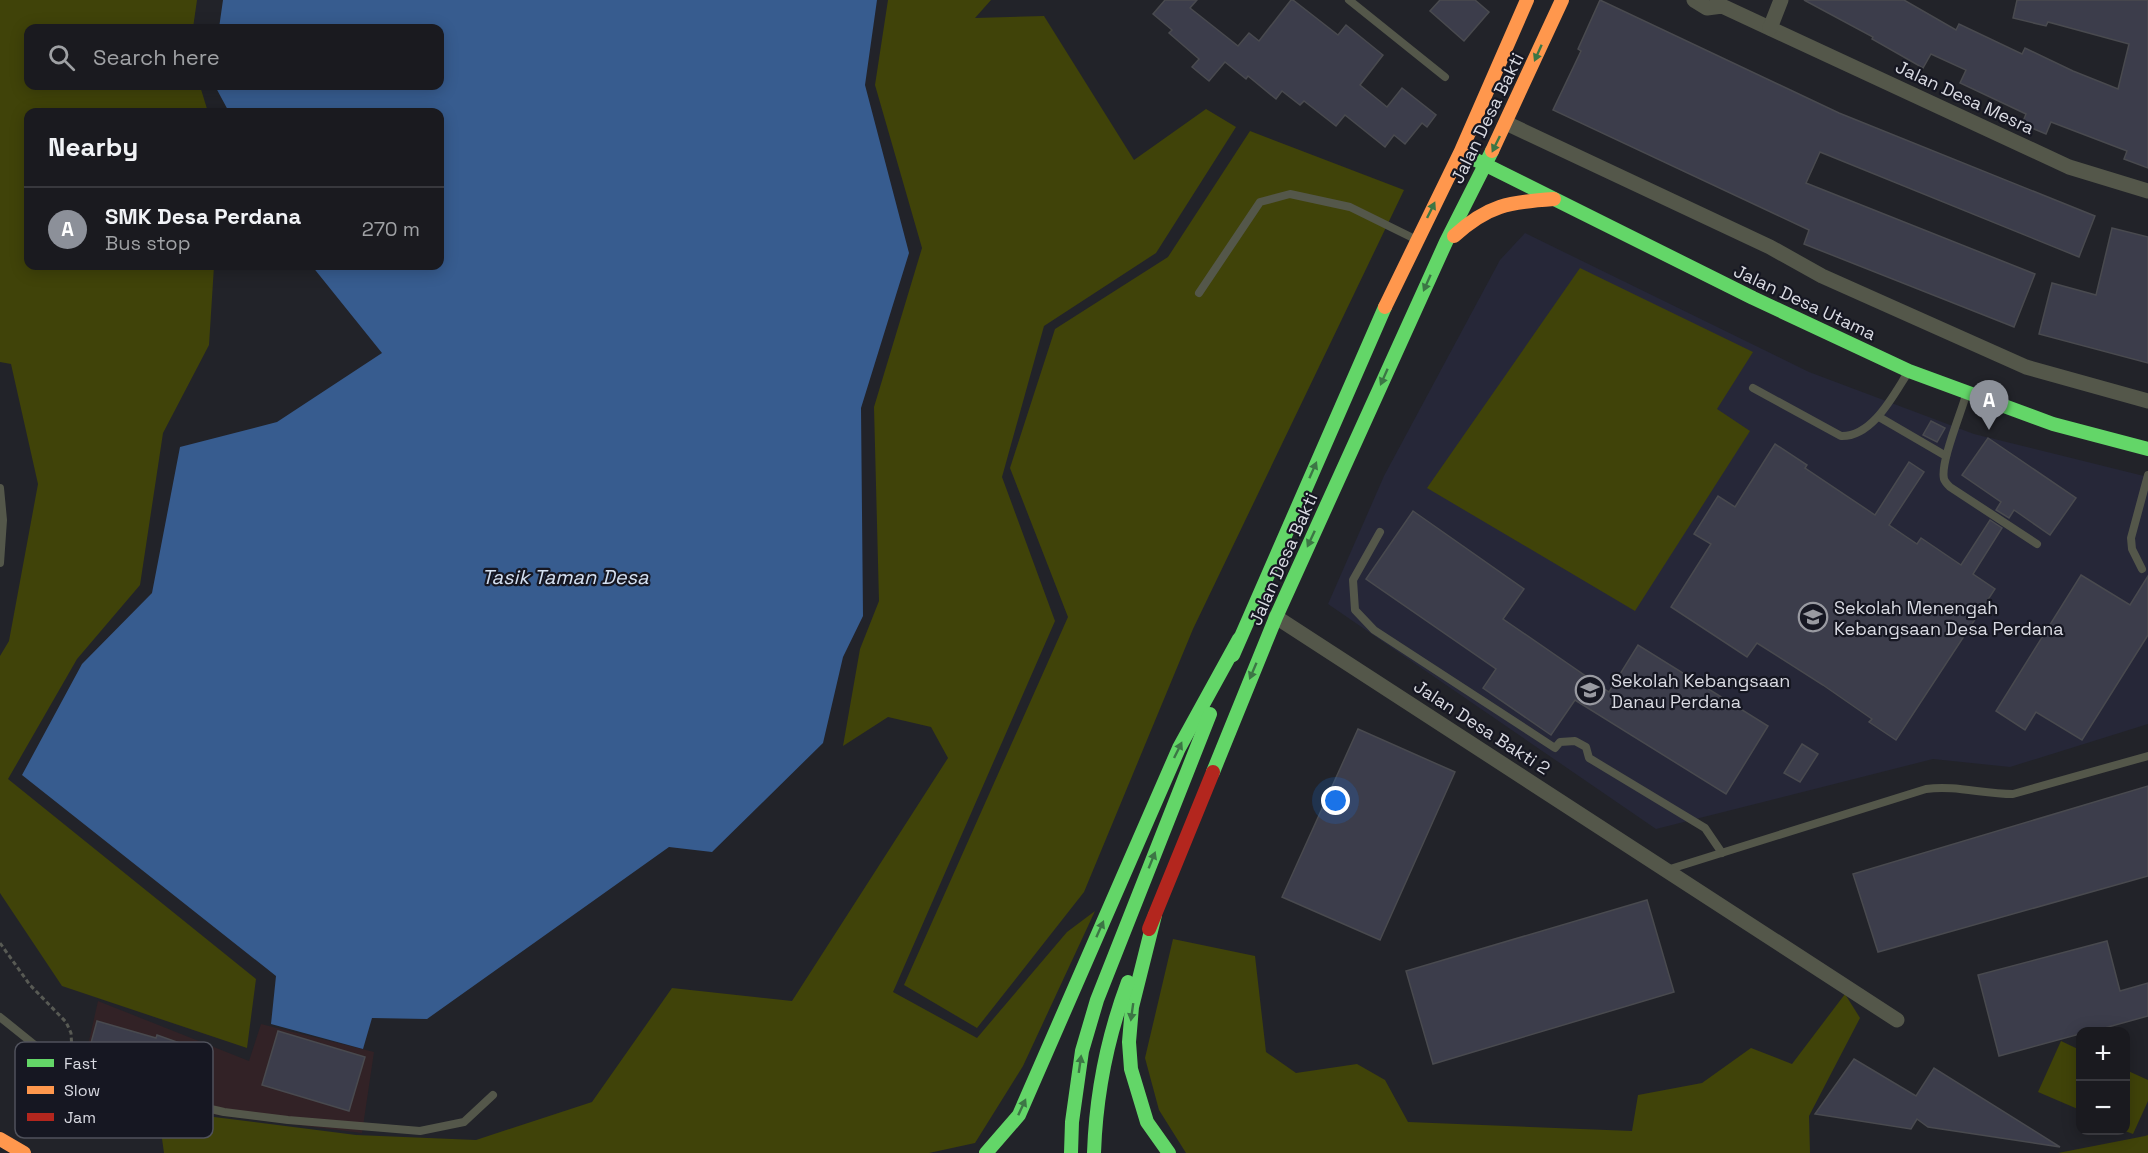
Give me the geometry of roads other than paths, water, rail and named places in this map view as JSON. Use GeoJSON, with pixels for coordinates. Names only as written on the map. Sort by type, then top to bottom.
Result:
{"type":"FeatureCollection","features":[{"type":"Feature","properties":{"kind":"main road","name":"Jalan Desa Bakti"},"geometry":{"type":"LineString","coordinates":[[1071,1153],[1072,1122],[1082,1051],[1097,1000],[1239,639],[1396,281],[1461,151],[1527,0]]}},
{"type":"Feature","properties":{"kind":"main road","name":"Jalan Desa Bakti"},"geometry":{"type":"LineString","coordinates":[[1094,1153],[1095,1115],[1112,1024],[1275,617],[1446,242],[1486,165],[1562,0]]}},
{"type":"Feature","properties":{"kind":"main road","name":"Jalan Desa Utama"},"geometry":{"type":"LineString","coordinates":[[1461,151],[1753,298],[1909,371],[2053,424],[2148,449]]}},
{"type":"Feature","properties":{"kind":"main road"},"geometry":{"type":"LineString","coordinates":[[1446,242],[1479,215],[1494,208],[1511,203],[1554,199]]}},
{"type":"Feature","properties":{"kind":"main road"},"geometry":{"type":"LineString","coordinates":[[986,1153],[1019,1115],[1179,748],[1239,639]]}},
{"type":"Feature","properties":{"kind":"main road"},"geometry":{"type":"LineString","coordinates":[[1155,915],[1132,1007],[1129,1042],[1131,1069],[1147,1122],[1169,1153]]}},
{"type":"Feature","properties":{"kind":"main road"},"geometry":{"type":"LineString","coordinates":[[0,1139],[24,1153]]}},
{"type":"Feature","properties":{"kind":"street","name":"Jalan Desa Mesra"},"geometry":{"type":"LineString","coordinates":[[1694,0],[1707,8],[1720,3],[2069,168],[2148,191]]}},
{"type":"Feature","properties":{"kind":"street"},"geometry":{"type":"LineString","coordinates":[[1770,28],[1781,0]]}},
{"type":"Feature","properties":{"kind":"street"},"geometry":{"type":"LineString","coordinates":[[1506,123],[1770,247],[1822,276],[2026,367],[2148,401]]}},
{"type":"Feature","properties":{"kind":"street","name":"Jalan Desa Bakti 2"},"geometry":{"type":"LineString","coordinates":[[1275,617],[1897,1020]]}},
{"type":"Feature","properties":{"kind":"lane"},"geometry":{"type":"LineString","coordinates":[[1349,0],[1445,76]]}},
{"type":"Feature","properties":{"kind":"lane"},"geometry":{"type":"LineString","coordinates":[[1199,293],[1260,202],[1290,194],[1350,207],[1417,239]]}},
{"type":"Feature","properties":{"kind":"lane"},"geometry":{"type":"LineString","coordinates":[[1753,388],[1841,436],[1854,435],[1879,417],[1909,371]]}},
{"type":"Feature","properties":{"kind":"lane"},"geometry":{"type":"LineString","coordinates":[[1966,393],[1946,456],[1944,478],[1950,487],[2037,544]]}},
{"type":"Feature","properties":{"kind":"lane"},"geometry":{"type":"LineString","coordinates":[[1879,417],[1946,456]]}},
{"type":"Feature","properties":{"kind":"lane"},"geometry":{"type":"LineString","coordinates":[[2142,569],[2132,549],[2131,538],[2148,475]]}},
{"type":"Feature","properties":{"kind":"lane"},"geometry":{"type":"LineString","coordinates":[[0,488],[3,520],[0,563]]}},
{"type":"Feature","properties":{"kind":"lane"},"geometry":{"type":"LineString","coordinates":[[1380,531],[1353,580],[1355,610],[1374,630],[1555,748],[1560,742],[1575,741],[1586,747],[1588,758],[1705,828],[1722,853]]}},
{"type":"Feature","properties":{"kind":"lane"},"geometry":{"type":"LineString","coordinates":[[1667,870],[1926,789],[1943,787],[1992,794],[2013,794],[2148,756]]}},
{"type":"Feature","properties":{"kind":"lane"},"geometry":{"type":"LineString","coordinates":[[0,1017],[31,1042]]}},
{"type":"Feature","properties":{"kind":"lane"},"geometry":{"type":"LineString","coordinates":[[213,1109],[372,1128],[420,1131],[464,1122],[493,1095]]}},
{"type":"Feature","properties":{"kind":"water","name":"Tasik Taman Desa"},"geometry":{"type":"Polygon","coordinates":[[[223,0],[877,0],[865,85],[909,253],[861,408],[863,616],[843,657],[823,743],[712,852],[669,847],[427,1019],[372,1018],[363,1049],[271,1024],[276,976],[22,775],[82,664],[152,593],[180,447],[277,422],[382,353],[315,270],[444,270],[444,108],[227,108],[217,90],[444,90],[444,24],[220,24],[223,0]]]}},
{"type":"Feature","properties":{"kind":"place","name":"SMK Desa Perdana"},"geometry":{"type":"Point","coordinates":[1989,430]}},
{"type":"Feature","properties":{"kind":"place","name":"Sekolah Menengah Kebangsaan Desa Perdana"},"geometry":{"type":"Point","coordinates":[1813,617]}},
{"type":"Feature","properties":{"kind":"place","name":"Sekolah Kebangsaan Danau Perdana"},"geometry":{"type":"Point","coordinates":[1590,690]}}]}
